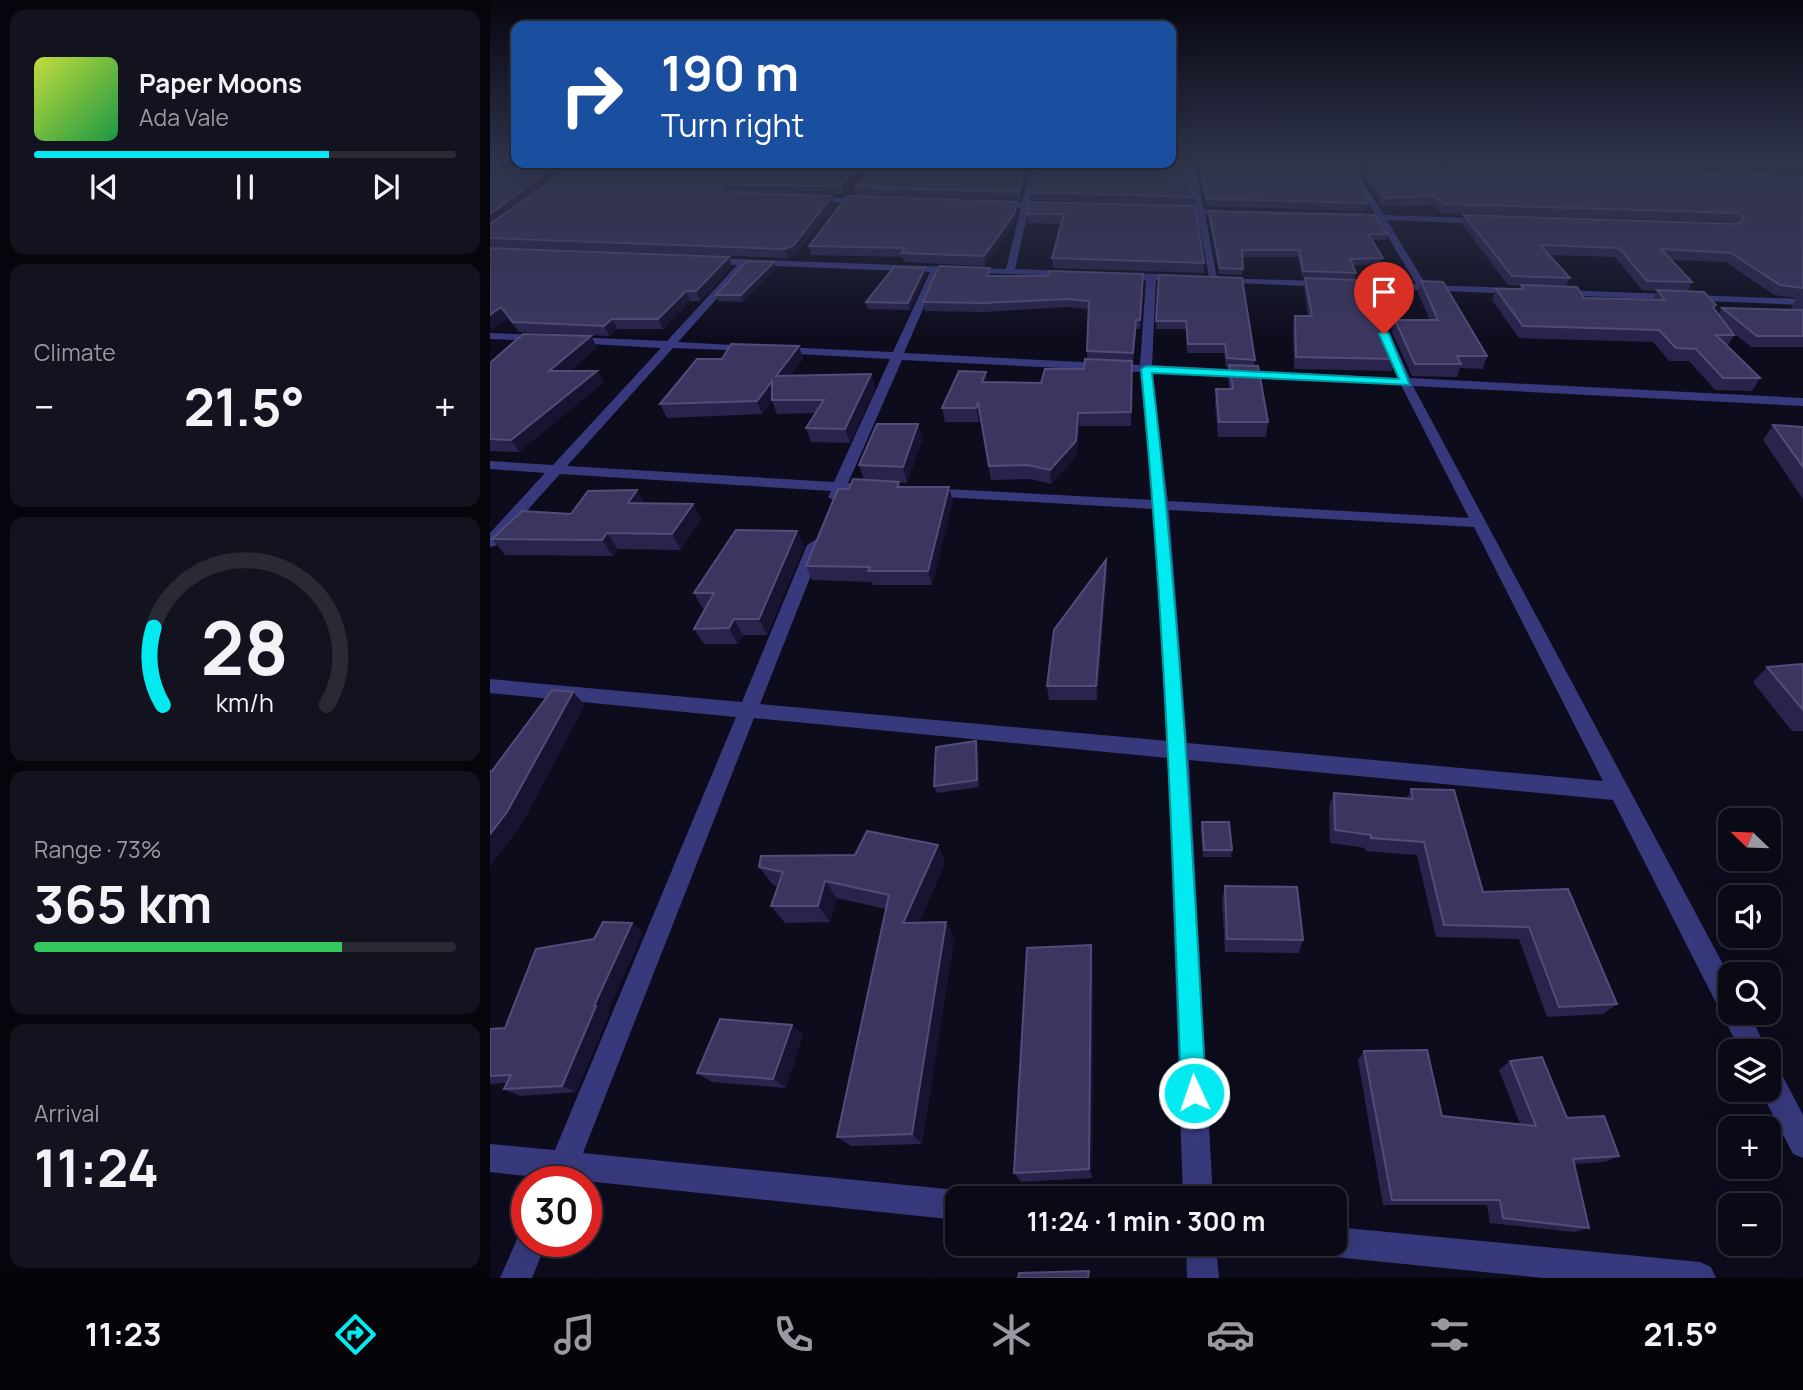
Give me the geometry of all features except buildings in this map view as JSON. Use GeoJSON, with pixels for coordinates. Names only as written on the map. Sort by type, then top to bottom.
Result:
{"type":"FeatureCollection","features":[{"type":"Feature","properties":{"kind":"street"},"geometry":{"type":"LineString","coordinates":[[1010,272],[1022,221]]}},
{"type":"Feature","properties":{"kind":"street"},"geometry":{"type":"LineString","coordinates":[[1203,221],[1213,280]]}},
{"type":"Feature","properties":{"kind":"street"},"geometry":{"type":"LineString","coordinates":[[1381,221],[1423,288]]}},
{"type":"Feature","properties":{"kind":"street"},"geometry":{"type":"LineString","coordinates":[[1490,221],[1501,221]]}},
{"type":"Feature","properties":{"kind":"street"},"geometry":{"type":"LineString","coordinates":[[797,264],[805,253]]}},
{"type":"Feature","properties":{"kind":"street"},"geometry":{"type":"LineString","coordinates":[[691,260],[1087,275]]}},
{"type":"Feature","properties":{"kind":"street"},"geometry":{"type":"LineString","coordinates":[[490,542],[745,262]]}},
{"type":"Feature","properties":{"kind":"street"},"geometry":{"type":"LineString","coordinates":[[564,1166],[826,518],[936,269]]}},
{"type":"Feature","properties":{"kind":"street"},"geometry":{"type":"LineString","coordinates":[[1112,276],[1532,292]]}},
{"type":"Feature","properties":{"kind":"street"},"geometry":{"type":"LineString","coordinates":[[1151,277],[1146,369],[1161,505],[1178,749],[1197,1186]]}},
{"type":"Feature","properties":{"kind":"street"},"geometry":{"type":"LineString","coordinates":[[1362,285],[1406,383],[1718,980]]}},
{"type":"Feature","properties":{"kind":"street"},"geometry":{"type":"LineString","coordinates":[[1545,292],[1803,302]]}},
{"type":"Feature","properties":{"kind":"street"},"geometry":{"type":"LineString","coordinates":[[490,336],[1803,402]]}},
{"type":"Feature","properties":{"kind":"street"},"geometry":{"type":"LineString","coordinates":[[490,465],[888,490]]}},
{"type":"Feature","properties":{"kind":"street"},"geometry":{"type":"LineString","coordinates":[[916,492],[1479,523]]}},
{"type":"Feature","properties":{"kind":"street"},"geometry":{"type":"LineString","coordinates":[[490,686],[1620,792]]}},
{"type":"Feature","properties":{"kind":"street"},"geometry":{"type":"LineString","coordinates":[[1781,1102],[1803,1144]]}},
{"type":"Feature","properties":{"kind":"street"},"geometry":{"type":"LineString","coordinates":[[490,1158],[528,1166]]}},
{"type":"Feature","properties":{"kind":"street"},"geometry":{"type":"LineString","coordinates":[[602,1176],[945,1204]]}},
{"type":"Feature","properties":{"kind":"street"},"geometry":{"type":"LineString","coordinates":[[1347,1243],[1700,1278]]}},
{"type":"Feature","properties":{"kind":"street"},"geometry":{"type":"LineString","coordinates":[[1201,1256],[1203,1278]]}},
{"type":"Feature","properties":{"kind":"street"},"geometry":{"type":"LineString","coordinates":[[516,1278],[525,1257]]}},
{"type":"Feature","properties":{"kind":"route"},"geometry":{"type":"LineString","coordinates":[[1194,1093],[1178,749],[1161,505],[1146,369],[1406,383],[1384,334]]}}]}
